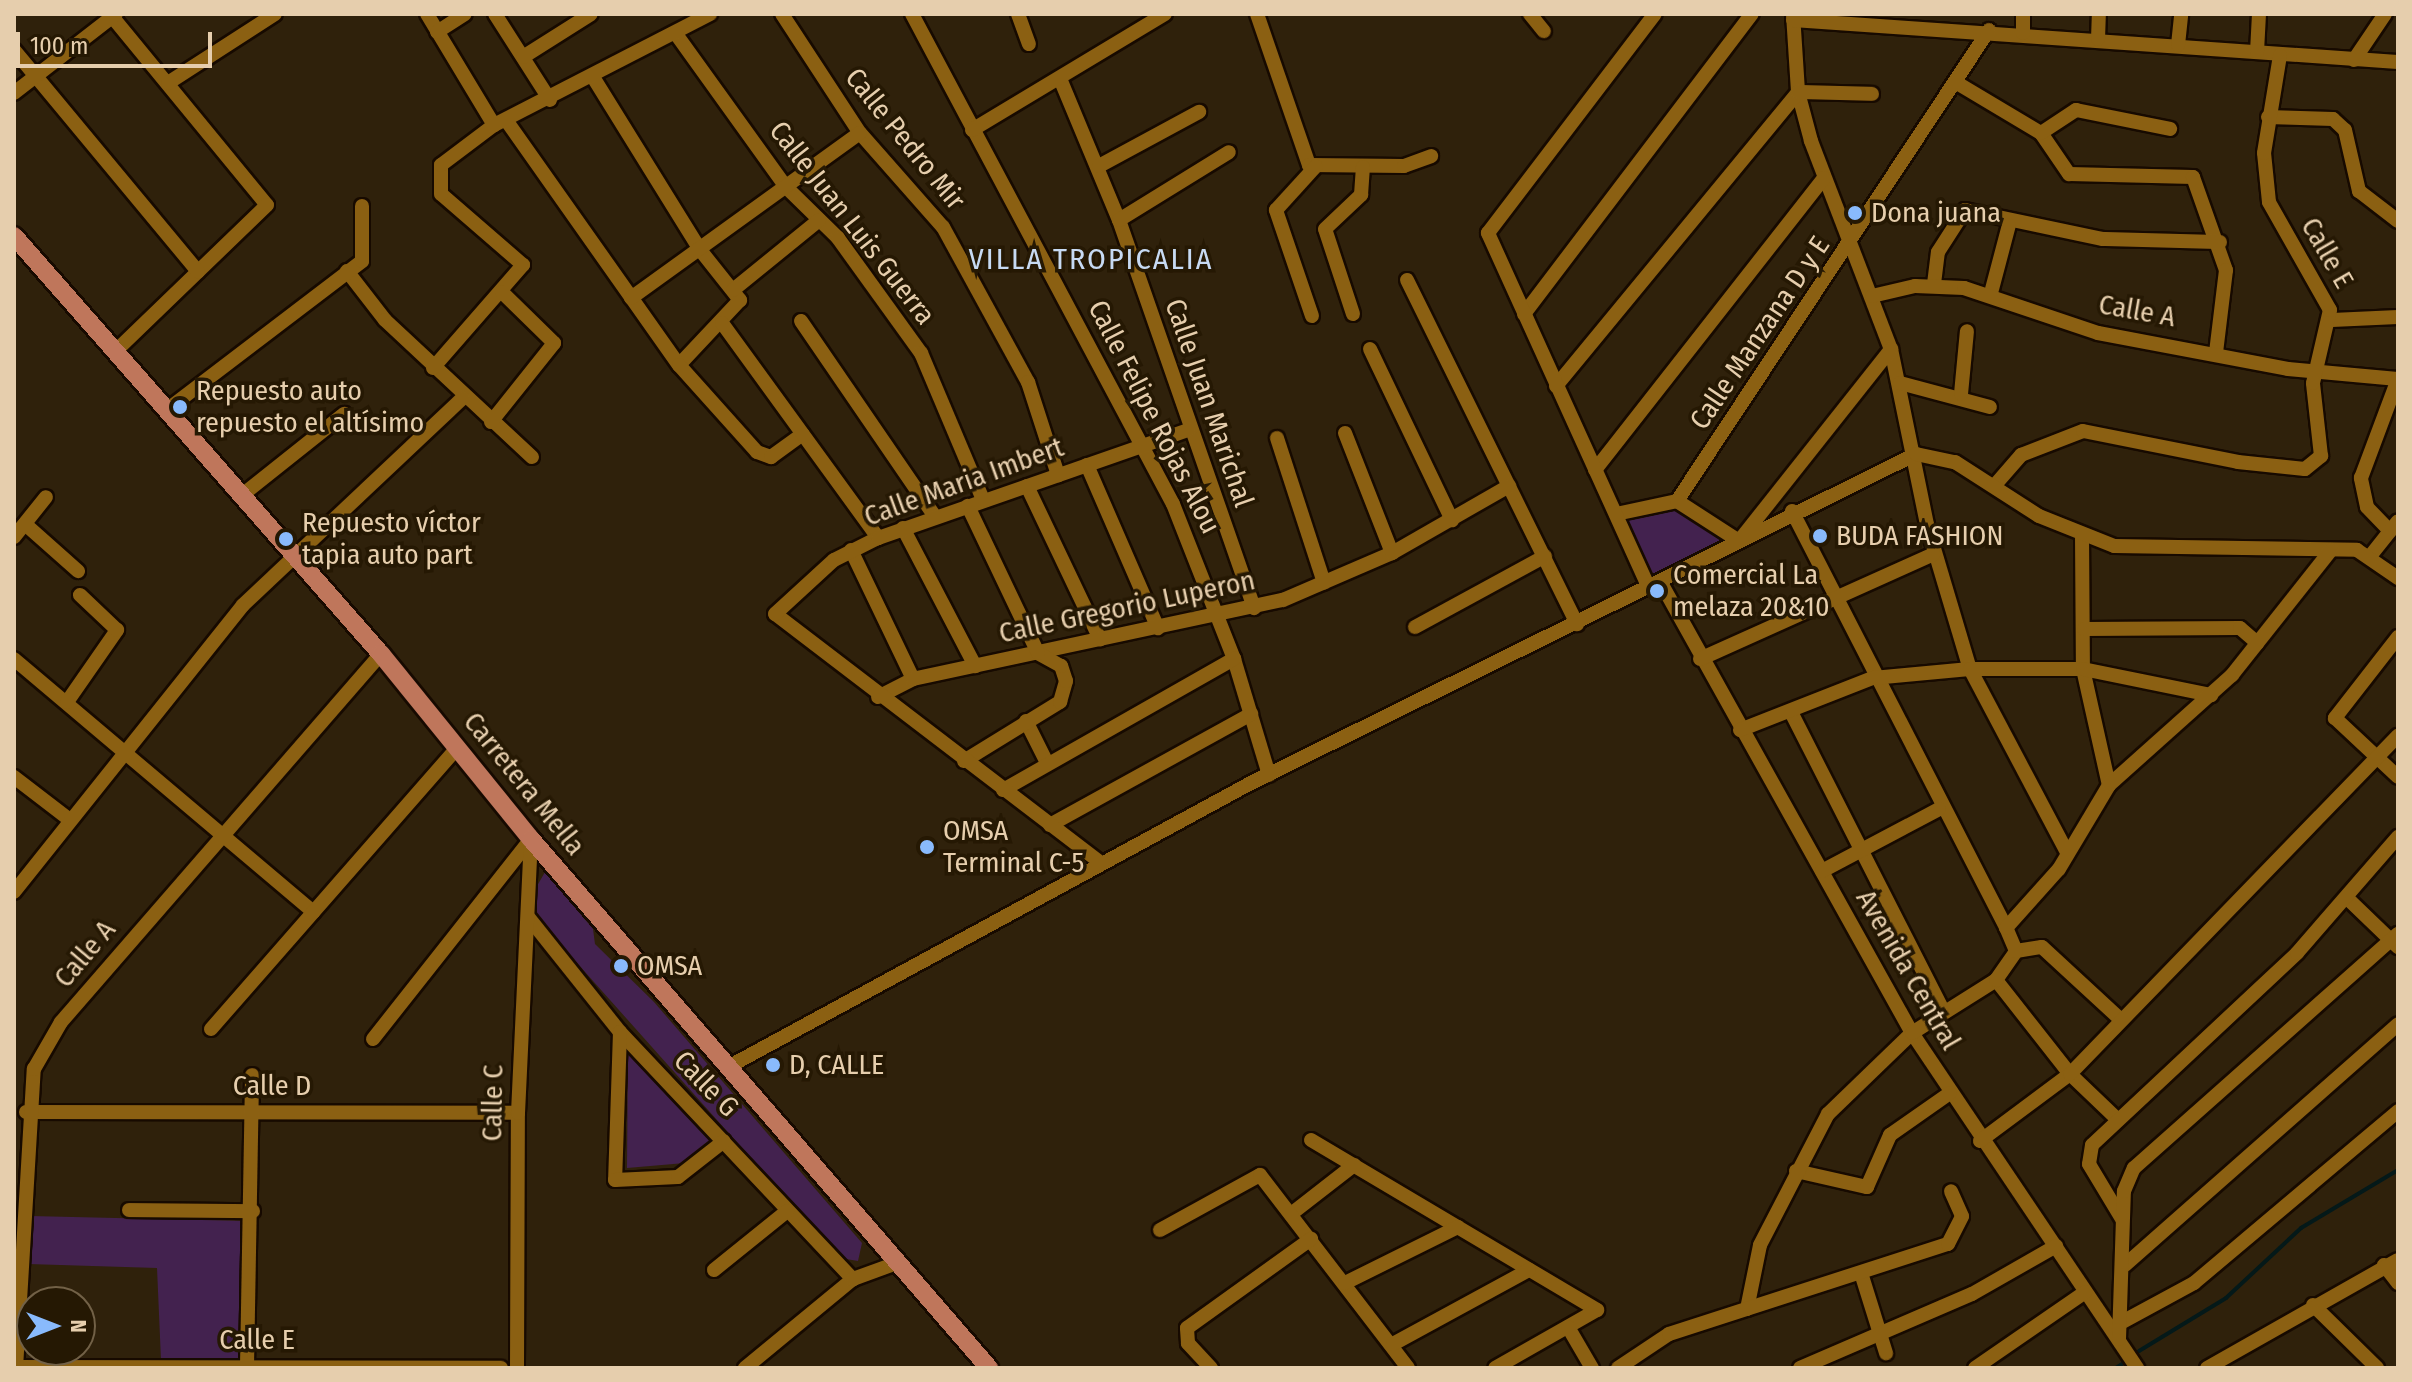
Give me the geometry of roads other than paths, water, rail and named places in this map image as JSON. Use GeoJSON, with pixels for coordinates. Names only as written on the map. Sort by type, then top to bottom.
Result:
{"type":"FeatureCollection","features":[{"type":"Feature","properties":{"kind":"main road","name":"Carretera Mella"},"geometry":{"type":"LineString","coordinates":[[14,236],[381,654],[531,839],[989,1368]]}},
{"type":"Feature","properties":{"kind":"street"},"geometry":{"type":"LineString","coordinates":[[168,83],[275,14]]}},
{"type":"Feature","properties":{"kind":"street"},"geometry":{"type":"LineString","coordinates":[[427,14],[500,123],[679,365],[763,457],[803,434]]}},
{"type":"Feature","properties":{"kind":"street"},"geometry":{"type":"LineString","coordinates":[[437,32],[465,14]]}},
{"type":"Feature","properties":{"kind":"street"},"geometry":{"type":"LineString","coordinates":[[495,14],[550,100]]}},
{"type":"Feature","properties":{"kind":"street"},"geometry":{"type":"LineString","coordinates":[[523,57],[591,14]]}},
{"type":"Feature","properties":{"kind":"street","name":"Calle Pedro Mir"},"geometry":{"type":"LineString","coordinates":[[782,14],[860,133],[943,227],[1028,382],[1058,475]]}},
{"type":"Feature","properties":{"kind":"street","name":"Calle Felipe Rojas Alou"},"geometry":{"type":"LineString","coordinates":[[912,14],[1145,445],[1220,619],[1269,775]]}},
{"type":"Feature","properties":{"kind":"street"},"geometry":{"type":"LineString","coordinates":[[1018,14],[1029,44]]}},
{"type":"Feature","properties":{"kind":"street"},"geometry":{"type":"LineString","coordinates":[[972,130],[1061,81],[1165,14]]}},
{"type":"Feature","properties":{"kind":"street"},"geometry":{"type":"LineString","coordinates":[[1257,14],[1309,165],[1410,165],[1431,156]]}},
{"type":"Feature","properties":{"kind":"street"},"geometry":{"type":"LineString","coordinates":[[1530,14],[1544,31]]}},
{"type":"Feature","properties":{"kind":"street","name":"Avenida Central"},"geometry":{"type":"LineString","coordinates":[[1655,14],[1488,233],[1595,470],[1655,586],[1822,871],[1912,1033],[1980,1141],[2056,1246],[2137,1368]]}},
{"type":"Feature","properties":{"kind":"street"},"geometry":{"type":"LineString","coordinates":[[1524,314],[1752,14]]}},
{"type":"Feature","properties":{"kind":"street"},"geometry":{"type":"LineString","coordinates":[[2023,14],[2023,33]]}},
{"type":"Feature","properties":{"kind":"street"},"geometry":{"type":"LineString","coordinates":[[2098,39],[2099,14]]}},
{"type":"Feature","properties":{"kind":"street"},"geometry":{"type":"LineString","coordinates":[[2178,45],[2181,14]]}},
{"type":"Feature","properties":{"kind":"street"},"geometry":{"type":"LineString","coordinates":[[2257,52],[2259,14]]}},
{"type":"Feature","properties":{"kind":"street"},"geometry":{"type":"LineString","coordinates":[[2354,60],[2385,14]]}},
{"type":"Feature","properties":{"kind":"street"},"geometry":{"type":"LineString","coordinates":[[14,93],[113,15],[266,207],[115,352]]}},
{"type":"Feature","properties":{"kind":"street"},"geometry":{"type":"LineString","coordinates":[[433,368],[502,292],[522,263],[436,184],[441,165],[500,123],[550,100],[707,15]]}},
{"type":"Feature","properties":{"kind":"street"},"geometry":{"type":"LineString","coordinates":[[2066,850],[1970,669],[1934,554],[1916,454],[1891,349],[1824,178],[1798,92],[1793,17],[1942,21],[1989,30],[2398,62]]}},
{"type":"Feature","properties":{"kind":"street","name":"Calle Manzana D y E"},"geometry":{"type":"LineString","coordinates":[[1677,501],[1850,248],[1989,30]]}},
{"type":"Feature","properties":{"kind":"street","name":"Calle Juan Luis Guerra"},"geometry":{"type":"LineString","coordinates":[[676,34],[786,187],[819,220],[921,353],[983,500]]}},
{"type":"Feature","properties":{"kind":"street"},"geometry":{"type":"LineString","coordinates":[[14,50],[198,272]]}},
{"type":"Feature","properties":{"kind":"street","name":"Calle E"},"geometry":{"type":"LineString","coordinates":[[1995,485],[2027,452],[2083,431],[2305,469],[2321,456],[2314,372],[2332,320],[2269,202],[2268,117],[2280,55]]}},
{"type":"Feature","properties":{"kind":"street"},"geometry":{"type":"LineString","coordinates":[[593,77],[701,251],[733,290],[740,305],[679,365]]}},
{"type":"Feature","properties":{"kind":"street","name":"Calle Juan Marichal"},"geometry":{"type":"LineString","coordinates":[[1061,81],[1119,220],[1189,430],[1254,608]]}},
{"type":"Feature","properties":{"kind":"street"},"geometry":{"type":"LineString","coordinates":[[1957,83],[2041,133],[2069,174],[2186,174],[2198,183],[2220,242],[2226,270],[2216,353]]}},
{"type":"Feature","properties":{"kind":"street"},"geometry":{"type":"LineString","coordinates":[[1798,92],[1872,94]]}},
{"type":"Feature","properties":{"kind":"street"},"geometry":{"type":"LineString","coordinates":[[1556,386],[1798,92]]}},
{"type":"Feature","properties":{"kind":"street"},"geometry":{"type":"LineString","coordinates":[[2041,133],[2076,110],[2170,129]]}},
{"type":"Feature","properties":{"kind":"street"},"geometry":{"type":"LineString","coordinates":[[1099,166],[1199,112]]}},
{"type":"Feature","properties":{"kind":"street"},"geometry":{"type":"LineString","coordinates":[[2268,117],[2333,119],[2345,130],[2359,191],[2398,221]]}},
{"type":"Feature","properties":{"kind":"street"},"geometry":{"type":"LineString","coordinates":[[631,298],[701,251],[860,133]]}},
{"type":"Feature","properties":{"kind":"street"},"geometry":{"type":"LineString","coordinates":[[1119,220],[1229,152]]}},
{"type":"Feature","properties":{"kind":"street"},"geometry":{"type":"LineString","coordinates":[[1312,316],[1276,210],[1316,166]]}},
{"type":"Feature","properties":{"kind":"street"},"geometry":{"type":"LineString","coordinates":[[1353,314],[1325,229],[1361,195],[1363,167]]}},
{"type":"Feature","properties":{"kind":"street"},"geometry":{"type":"LineString","coordinates":[[1595,470],[1824,178]]}},
{"type":"Feature","properties":{"kind":"street"},"geometry":{"type":"LineString","coordinates":[[168,409],[363,258],[362,206]]}},
{"type":"Feature","properties":{"kind":"street"},"geometry":{"type":"LineString","coordinates":[[1934,284],[1938,252],[1960,214],[2103,239],[2220,242]]}},
{"type":"Feature","properties":{"kind":"street"},"geometry":{"type":"LineString","coordinates":[[733,290],[819,220]]}},
{"type":"Feature","properties":{"kind":"street"},"geometry":{"type":"LineString","coordinates":[[1991,293],[2009,225]]}},
{"type":"Feature","properties":{"kind":"street"},"geometry":{"type":"LineString","coordinates":[[347,271],[433,368],[532,457]]}},
{"type":"Feature","properties":{"kind":"street"},"geometry":{"type":"LineString","coordinates":[[1407,280],[1577,624]]}},
{"type":"Feature","properties":{"kind":"street","name":"Calle A"},"geometry":{"type":"LineString","coordinates":[[1872,296],[1934,284],[1991,293],[2098,333],[2314,372],[2398,379]]}},
{"type":"Feature","properties":{"kind":"street"},"geometry":{"type":"LineString","coordinates":[[491,422],[554,343],[502,292]]}},
{"type":"Feature","properties":{"kind":"street"},"geometry":{"type":"LineString","coordinates":[[2332,320],[2398,317]]}},
{"type":"Feature","properties":{"kind":"street"},"geometry":{"type":"LineString","coordinates":[[801,321],[935,517]]}},
{"type":"Feature","properties":{"kind":"street"},"geometry":{"type":"LineString","coordinates":[[722,323],[878,538]]}},
{"type":"Feature","properties":{"kind":"street"},"geometry":{"type":"LineString","coordinates":[[1961,394],[1967,331]]}},
{"type":"Feature","properties":{"kind":"street"},"geometry":{"type":"LineString","coordinates":[[1370,349],[1452,520]]}},
{"type":"Feature","properties":{"kind":"street"},"geometry":{"type":"LineString","coordinates":[[1739,541],[1891,349]]}},
{"type":"Feature","properties":{"kind":"street"},"geometry":{"type":"LineString","coordinates":[[2371,555],[2394,526],[2367,507],[2361,478],[2398,379]]}},
{"type":"Feature","properties":{"kind":"street"},"geometry":{"type":"LineString","coordinates":[[1900,383],[1961,394],[1990,407]]}},
{"type":"Feature","properties":{"kind":"street"},"geometry":{"type":"LineString","coordinates":[[14,892],[70,820],[291,555],[463,398]]}},
{"type":"Feature","properties":{"kind":"street"},"geometry":{"type":"LineString","coordinates":[[241,496],[344,414]]}},
{"type":"Feature","properties":{"kind":"street","name":"Calle Maria Imbert"},"geometry":{"type":"LineString","coordinates":[[878,697],[775,614],[851,550],[878,538],[1189,430]]}},
{"type":"Feature","properties":{"kind":"street"},"geometry":{"type":"LineString","coordinates":[[1345,433],[1392,553]]}},
{"type":"Feature","properties":{"kind":"street"},"geometry":{"type":"LineString","coordinates":[[1277,438],[1324,583]]}},
{"type":"Feature","properties":{"kind":"street"},"geometry":{"type":"LineString","coordinates":[[728,1067],[1269,775],[1655,586],[1792,511],[1916,454],[1950,459],[2082,535],[2130,550],[2331,550],[2371,555],[2398,578]]}},
{"type":"Feature","properties":{"kind":"street"},"geometry":{"type":"LineString","coordinates":[[1087,465],[1158,628]]}},
{"type":"Feature","properties":{"kind":"street"},"geometry":{"type":"LineString","coordinates":[[1027,486],[1100,639]]}},
{"type":"Feature","properties":{"kind":"street","name":"Calle Gregorio Luperon"},"geometry":{"type":"LineString","coordinates":[[878,697],[913,679],[1100,639],[1220,619],[1254,608],[1324,583],[1392,553],[1509,486]]}},
{"type":"Feature","properties":{"kind":"street"},"geometry":{"type":"LineString","coordinates":[[14,537],[46,497]]}},
{"type":"Feature","properties":{"kind":"street"},"geometry":{"type":"LineString","coordinates":[[1616,514],[1677,501],[1739,541]]}},
{"type":"Feature","properties":{"kind":"street"},"geometry":{"type":"LineString","coordinates":[[964,761],[1065,694],[1061,666],[1038,653],[968,506]]}},
{"type":"Feature","properties":{"kind":"street"},"geometry":{"type":"LineString","coordinates":[[1792,511],[1939,809],[2016,951]]}},
{"type":"Feature","properties":{"kind":"street"},"geometry":{"type":"LineString","coordinates":[[25,524],[78,571]]}},
{"type":"Feature","properties":{"kind":"street"},"geometry":{"type":"LineString","coordinates":[[903,528],[975,666]]}},
{"type":"Feature","properties":{"kind":"street"},"geometry":{"type":"LineString","coordinates":[[2082,535],[2083,669],[2109,785]]}},
{"type":"Feature","properties":{"kind":"street"},"geometry":{"type":"LineString","coordinates":[[851,550],[913,679]]}},
{"type":"Feature","properties":{"kind":"street"},"geometry":{"type":"LineString","coordinates":[[2006,928],[2059,869],[2066,850],[2109,785],[2211,695],[2331,550]]}},
{"type":"Feature","properties":{"kind":"street"},"geometry":{"type":"LineString","coordinates":[[1700,659],[1833,595],[1934,554]]}},
{"type":"Feature","properties":{"kind":"street"},"geometry":{"type":"LineString","coordinates":[[1415,627],[1545,556]]}},
{"type":"Feature","properties":{"kind":"street"},"geometry":{"type":"LineString","coordinates":[[67,702],[116,634],[80,595]]}},
{"type":"Feature","properties":{"kind":"street"},"geometry":{"type":"LineString","coordinates":[[2084,629],[2240,628],[2257,643]]}},
{"type":"Feature","properties":{"kind":"street"},"geometry":{"type":"LineString","coordinates":[[2398,637],[2335,718],[2398,777]]}},
{"type":"Feature","properties":{"kind":"street","name":"Calle A"},"geometry":{"type":"LineString","coordinates":[[15,1368],[17,1258],[26,1112],[34,1069],[61,1022],[381,654]]}},
{"type":"Feature","properties":{"kind":"street"},"geometry":{"type":"LineString","coordinates":[[14,659],[313,912]]}},
{"type":"Feature","properties":{"kind":"street"},"geometry":{"type":"LineString","coordinates":[[1003,790],[1046,761],[1234,659]]}},
{"type":"Feature","properties":{"kind":"street"},"geometry":{"type":"LineString","coordinates":[[1740,730],[1873,678],[1970,669],[2083,669],[2211,695]]}},
{"type":"Feature","properties":{"kind":"street"},"geometry":{"type":"LineString","coordinates":[[878,697],[1101,863]]}},
{"type":"Feature","properties":{"kind":"street"},"geometry":{"type":"LineString","coordinates":[[1791,712],[1944,1012]]}},
{"type":"Feature","properties":{"kind":"street"},"geometry":{"type":"LineString","coordinates":[[1050,825],[1251,714]]}},
{"type":"Feature","properties":{"kind":"street"},"geometry":{"type":"LineString","coordinates":[[1026,721],[1046,761]]}},
{"type":"Feature","properties":{"kind":"street"},"geometry":{"type":"LineString","coordinates":[[1980,1141],[2070,1074],[2120,1019],[2398,736]]}},
{"type":"Feature","properties":{"kind":"street"},"geometry":{"type":"LineString","coordinates":[[211,1029],[458,747]]}},
{"type":"Feature","properties":{"kind":"street"},"geometry":{"type":"LineString","coordinates":[[14,777],[70,820]]}},
{"type":"Feature","properties":{"kind":"street"},"geometry":{"type":"LineString","coordinates":[[1822,871],[1939,809]]}},
{"type":"Feature","properties":{"kind":"street"},"geometry":{"type":"LineString","coordinates":[[2122,1219],[2089,1156],[2116,1118],[2347,898],[2398,837]]}},
{"type":"Feature","properties":{"kind":"street"},"geometry":{"type":"LineString","coordinates":[[373,1039],[531,839]]}},
{"type":"Feature","properties":{"kind":"street","name":"Calle C"},"geometry":{"type":"LineString","coordinates":[[517,1368],[518,1113],[531,839]]}},
{"type":"Feature","properties":{"kind":"street"},"geometry":{"type":"LineString","coordinates":[[2119,1339],[2124,1321],[2122,1219],[2134,1168],[2396,941],[2347,898]]}},
{"type":"Feature","properties":{"kind":"street","name":"Calle G"},"geometry":{"type":"LineString","coordinates":[[529,918],[620,1032],[853,1279]]}},
{"type":"Feature","properties":{"kind":"street"},"geometry":{"type":"LineString","coordinates":[[1747,1309],[1760,1245],[1828,1114],[1912,1033],[1996,980],[2016,951],[2042,947],[2120,1019]]}},
{"type":"Feature","properties":{"kind":"street"},"geometry":{"type":"LineString","coordinates":[[1996,980],[2070,1074],[2116,1118]]}},
{"type":"Feature","properties":{"kind":"street"},"geometry":{"type":"LineString","coordinates":[[2125,1265],[2398,1024]]}},
{"type":"Feature","properties":{"kind":"street"},"geometry":{"type":"LineString","coordinates":[[620,1032],[615,1180],[678,1177],[724,1141]]}},
{"type":"Feature","properties":{"kind":"street"},"geometry":{"type":"LineString","coordinates":[[247,1366],[253,1211],[252,1075]]}},
{"type":"Feature","properties":{"kind":"street"},"geometry":{"type":"LineString","coordinates":[[1796,1171],[1867,1187],[1890,1135],[1950,1093]]}},
{"type":"Feature","properties":{"kind":"street"},"geometry":{"type":"LineString","coordinates":[[2124,1321],[2194,1283],[2398,1111]]}},
{"type":"Feature","properties":{"kind":"street","name":"Calle D"},"geometry":{"type":"LineString","coordinates":[[26,1112],[518,1113]]}},
{"type":"Feature","properties":{"kind":"street"},"geometry":{"type":"LineString","coordinates":[[1311,1140],[1597,1310],[1495,1368]]}},
{"type":"Feature","properties":{"kind":"street"},"geometry":{"type":"LineString","coordinates":[[1291,1214],[1354,1165]]}},
{"type":"Feature","properties":{"kind":"street"},"geometry":{"type":"LineString","coordinates":[[1160,1230],[1260,1175],[1393,1344],[1408,1368]]}},
{"type":"Feature","properties":{"kind":"street"},"geometry":{"type":"LineString","coordinates":[[1618,1368],[1669,1334],[1862,1276],[1954,1238],[1962,1216],[1951,1191]]}},
{"type":"Feature","properties":{"kind":"street"},"geometry":{"type":"LineString","coordinates":[[129,1210],[253,1211]]}},
{"type":"Feature","properties":{"kind":"street"},"geometry":{"type":"LineString","coordinates":[[714,1270],[787,1211]]}},
{"type":"Feature","properties":{"kind":"street"},"geometry":{"type":"LineString","coordinates":[[1345,1283],[1458,1227]]}},
{"type":"Feature","properties":{"kind":"street"},"geometry":{"type":"LineString","coordinates":[[1211,1368],[1188,1343],[1187,1328],[1311,1239]]}},
{"type":"Feature","properties":{"kind":"street"},"geometry":{"type":"LineString","coordinates":[[1800,1368],[1879,1337],[2056,1246]]}},
{"type":"Feature","properties":{"kind":"street"},"geometry":{"type":"LineString","coordinates":[[2207,1368],[2391,1262],[2398,1283]]}},
{"type":"Feature","properties":{"kind":"street"},"geometry":{"type":"LineString","coordinates":[[745,1368],[853,1279],[897,1263]]}},
{"type":"Feature","properties":{"kind":"street"},"geometry":{"type":"LineString","coordinates":[[1393,1344],[1529,1270]]}},
{"type":"Feature","properties":{"kind":"street"},"geometry":{"type":"LineString","coordinates":[[1862,1276],[1886,1353]]}},
{"type":"Feature","properties":{"kind":"street"},"geometry":{"type":"LineString","coordinates":[[1975,1368],[2085,1292]]}},
{"type":"Feature","properties":{"kind":"street"},"geometry":{"type":"LineString","coordinates":[[2313,1305],[2377,1368]]}},
{"type":"Feature","properties":{"kind":"street"},"geometry":{"type":"LineString","coordinates":[[1568,1327],[1592,1368]]}},
{"type":"Feature","properties":{"kind":"street","name":"Calle E"},"geometry":{"type":"LineString","coordinates":[[15,1368],[501,1368]]}},
{"type":"Feature","properties":{"kind":"waterway"},"geometry":{"type":"LineString","coordinates":[[2139,1351],[2226,1298],[2301,1228],[2398,1170]]}},
{"type":"Feature","properties":{"kind":"waterway"},"geometry":{"type":"LineString","coordinates":[[2116,1368],[2122,1364]]}},
{"type":"Feature","properties":{"kind":"place","name":"Dona juana"},"geometry":{"type":"Point","coordinates":[1855,213]}},
{"type":"Feature","properties":{"kind":"place","name":"Repuesto auto repuesto el altísimo"},"geometry":{"type":"Point","coordinates":[180,407]}},
{"type":"Feature","properties":{"kind":"place","name":"BUDA FASHION"},"geometry":{"type":"Point","coordinates":[1820,536]}},
{"type":"Feature","properties":{"kind":"place","name":"Repuesto víctor tapia auto part"},"geometry":{"type":"Point","coordinates":[286,539]}},
{"type":"Feature","properties":{"kind":"place","name":"Comercial La melaza 20&10"},"geometry":{"type":"Point","coordinates":[1657,591]}},
{"type":"Feature","properties":{"kind":"place","name":"OMSA Terminal C-5"},"geometry":{"type":"Point","coordinates":[927,847]}},
{"type":"Feature","properties":{"kind":"place","name":"OMSA"},"geometry":{"type":"Point","coordinates":[621,966]}},
{"type":"Feature","properties":{"kind":"place","name":"D, CALLE"},"geometry":{"type":"Point","coordinates":[773,1065]}},
{"type":"Feature","properties":{"kind":"district","name":"VILLA TROPICALIA"},"geometry":{"type":"Point","coordinates":[1091,259]}}]}
